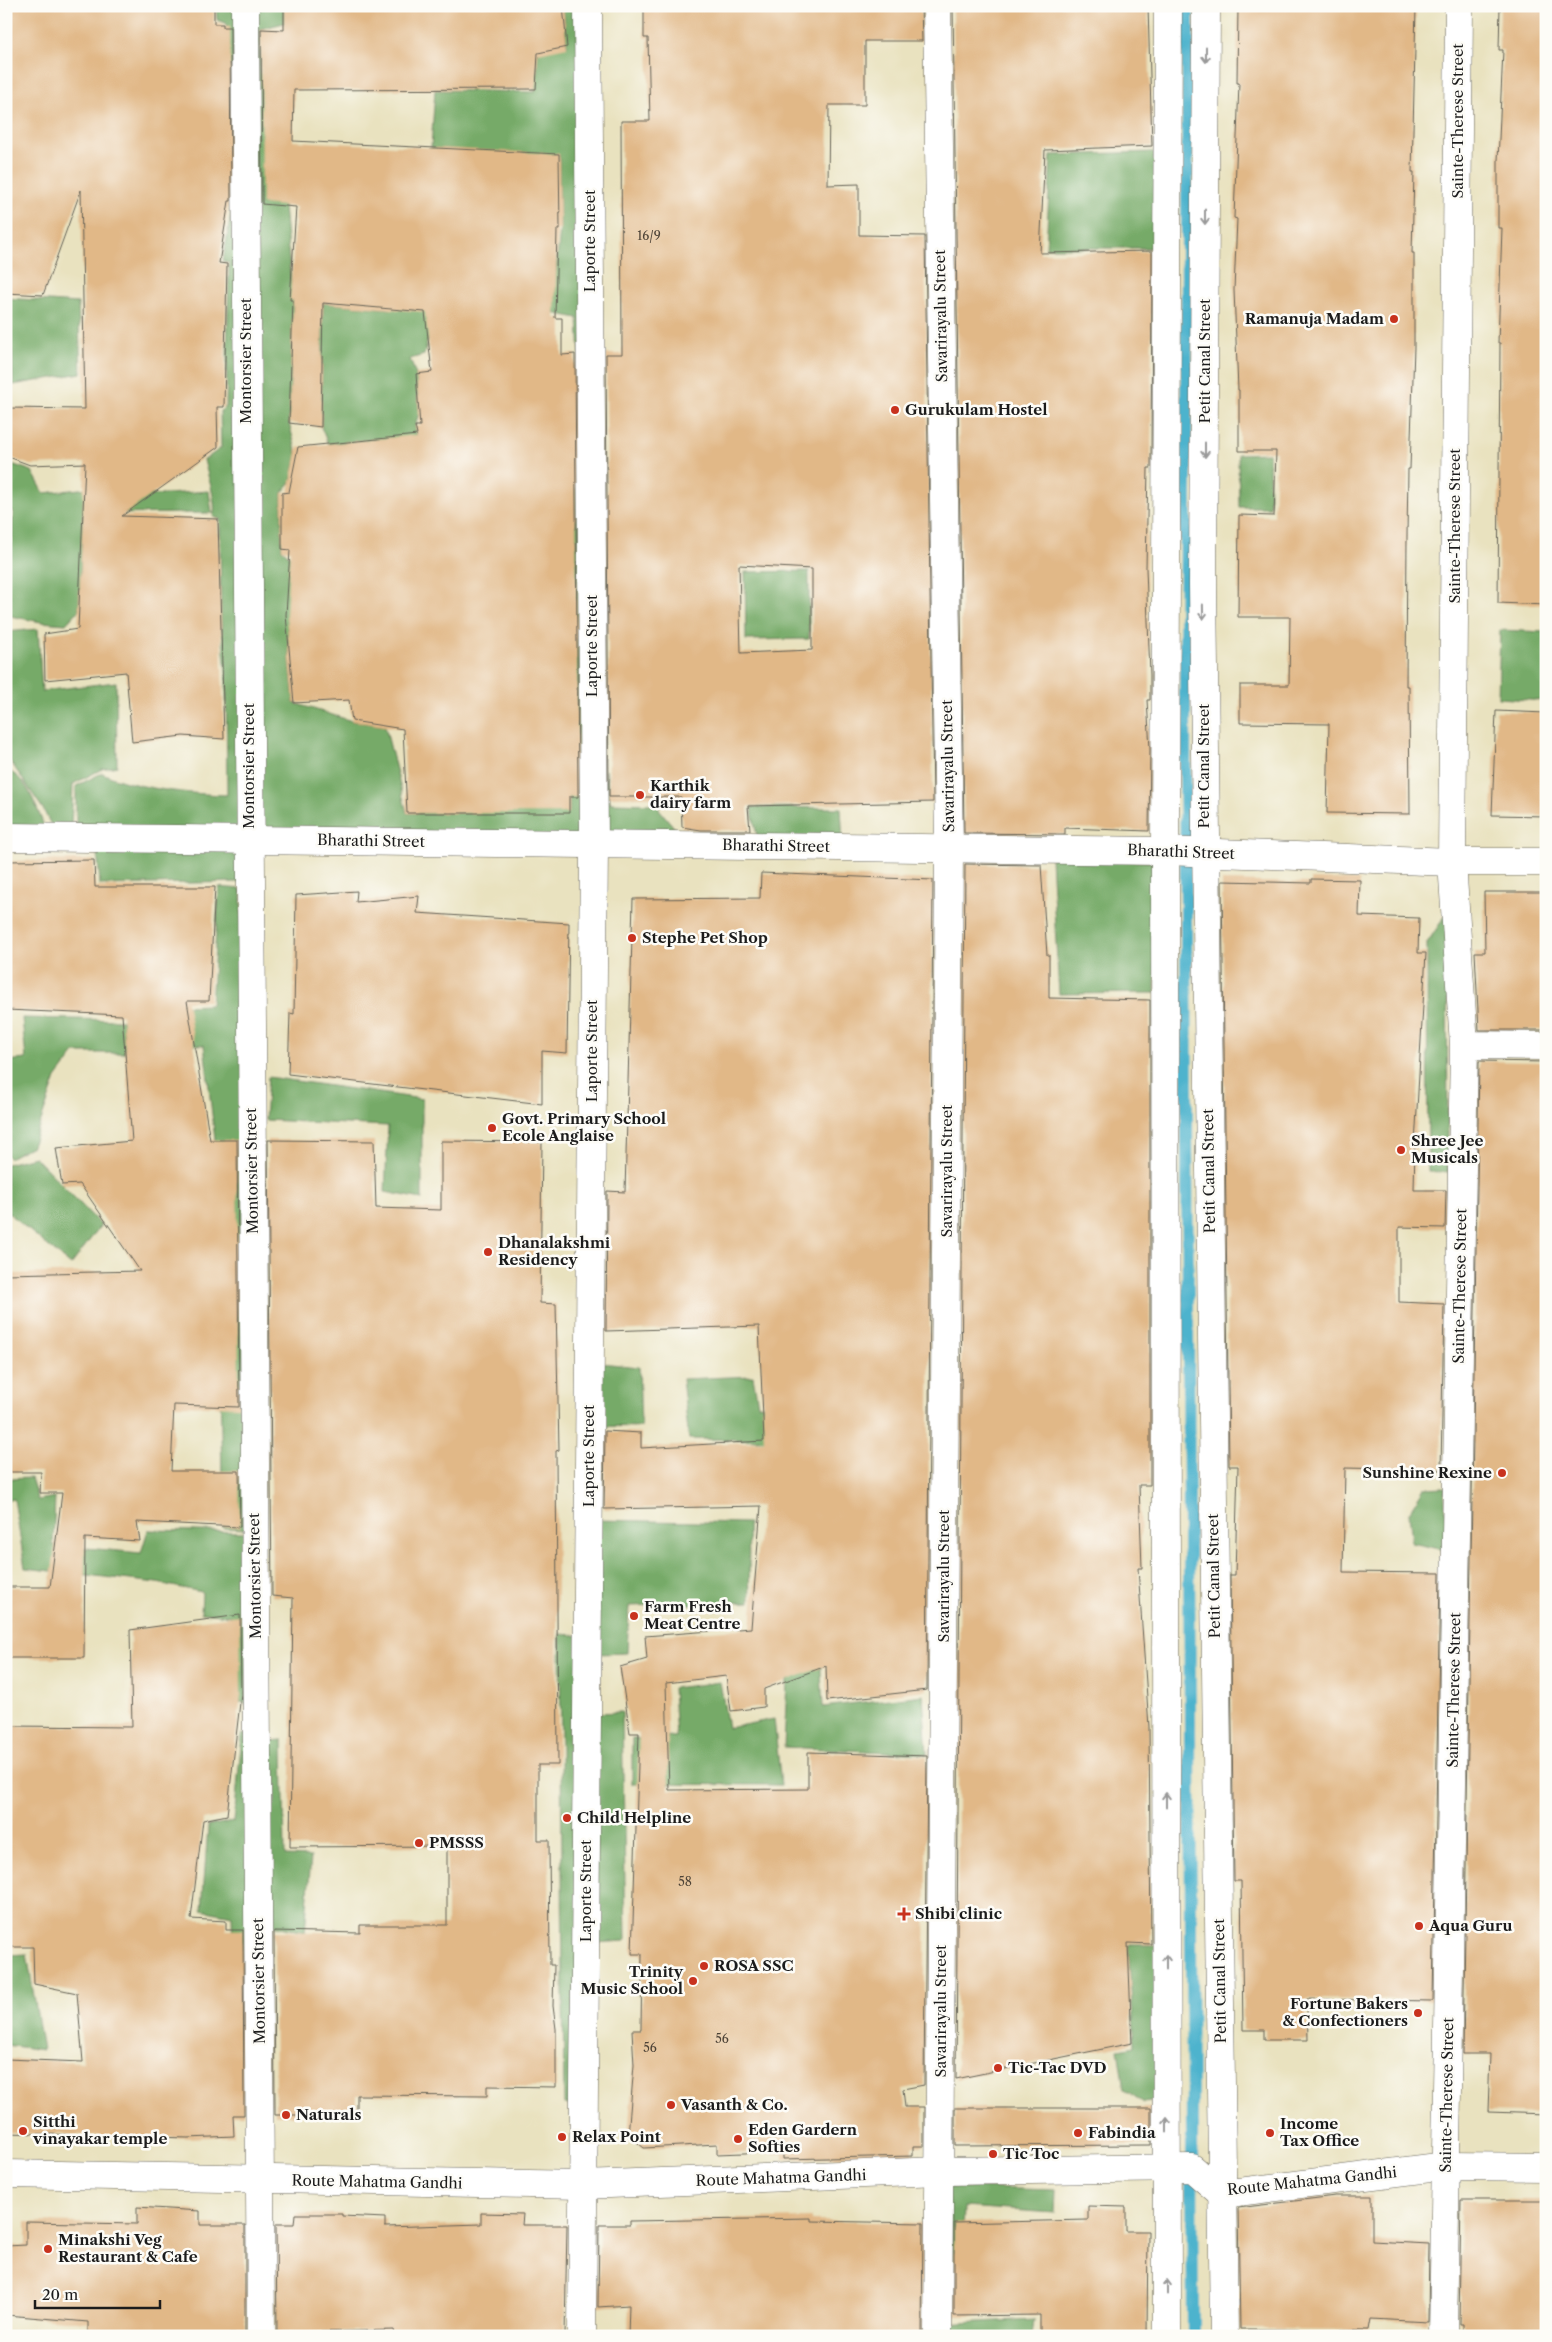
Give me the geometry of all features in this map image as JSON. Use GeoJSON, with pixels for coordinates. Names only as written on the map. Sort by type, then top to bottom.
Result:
{"type":"FeatureCollection","features":[{"type":"Feature","properties":{"kind":"street","name":"Montorsier Street"},"geometry":{"type":"LineString","coordinates":[[245,6],[249,840],[261,2336]]}},
{"type":"Feature","properties":{"kind":"street","name":"Laporte Street"},"geometry":{"type":"LineString","coordinates":[[582,2336],[594,844],[588,6]]}},
{"type":"Feature","properties":{"kind":"street","name":"Savarirayalu Street"},"geometry":{"type":"LineString","coordinates":[[937,6],[949,849],[938,2336]]}},
{"type":"Feature","properties":{"kind":"street"},"geometry":{"type":"LineString","coordinates":[[1167,2336],[1168,6]]}},
{"type":"Feature","properties":{"kind":"street","name":"Petit Canal Street"},"geometry":{"type":"LineString","coordinates":[[1206,6],[1202,853],[1224,2336]]}},
{"type":"Feature","properties":{"kind":"street","name":"Sainte-Therese Street"},"geometry":{"type":"LineString","coordinates":[[1443,2336],[1464,1045],[1452,862],[1459,6]]}},
{"type":"Feature","properties":{"kind":"street","name":"Bharathi Street"},"geometry":{"type":"LineString","coordinates":[[6,837],[1168,851],[1452,862],[1546,862]]}},
{"type":"Feature","properties":{"kind":"street"},"geometry":{"type":"LineString","coordinates":[[1464,1045],[1546,1046]]}},
{"type":"Feature","properties":{"kind":"street","name":"Route Mahatma Gandhi"},"geometry":{"type":"LineString","coordinates":[[6,2174],[261,2181],[584,2185],[940,2172],[1192,2168],[1222,2194],[1446,2166],[1546,2167]]}},
{"type":"Feature","properties":{"kind":"green space"},"geometry":{"type":"Polygon","coordinates":[[[216,6],[243,6],[235,71],[229,64],[226,23],[217,20],[216,6]]]}},
{"type":"Feature","properties":{"kind":"green space"},"geometry":{"type":"Polygon","coordinates":[[[246,6],[284,6],[284,23],[260,29],[260,73],[281,92],[280,163],[293,303],[289,423],[297,454],[291,482],[282,493],[282,549],[290,556],[288,637],[294,703],[352,721],[385,726],[407,813],[569,812],[574,624],[564,496],[578,488],[580,462],[576,436],[583,416],[578,318],[552,313],[560,229],[559,155],[431,148],[435,90],[535,92],[538,52],[567,46],[563,6],[586,6],[592,843],[254,835],[246,6]]]}},
{"type":"Feature","properties":{"kind":"green space"},"geometry":{"type":"Polygon","coordinates":[[[1154,152],[1157,248],[1046,248],[1051,155],[1154,152]]]}},
{"type":"Feature","properties":{"kind":"green space"},"geometry":{"type":"Polygon","coordinates":[[[235,190],[245,835],[76,833],[76,786],[102,773],[147,787],[180,792],[227,795],[226,673],[221,620],[220,519],[213,517],[213,497],[204,460],[221,448],[220,411],[226,407],[229,263],[223,261],[235,190]]]}},
{"type":"Feature","properties":{"kind":"green space"},"geometry":{"type":"Polygon","coordinates":[[[407,292],[437,325],[428,339],[424,355],[410,359],[416,375],[419,413],[415,426],[423,465],[392,438],[328,444],[321,427],[323,303],[391,309],[407,292]]]}},
{"type":"Feature","properties":{"kind":"green space"},"geometry":{"type":"Polygon","coordinates":[[[6,298],[78,303],[81,373],[13,385],[12,350],[6,349],[6,298]]]}},
{"type":"Feature","properties":{"kind":"green space"},"geometry":{"type":"Polygon","coordinates":[[[1269,453],[1270,507],[1239,507],[1238,454],[1269,453]]]}},
{"type":"Feature","properties":{"kind":"green space"},"geometry":{"type":"Polygon","coordinates":[[[6,462],[32,471],[44,493],[89,488],[126,497],[209,491],[212,513],[83,514],[79,610],[66,624],[41,622],[10,616],[6,598],[6,560],[11,556],[13,512],[6,508],[6,462]]]}},
{"type":"Feature","properties":{"kind":"green space"},"geometry":{"type":"Polygon","coordinates":[[[809,571],[809,639],[746,640],[745,572],[809,571]]]}},
{"type":"Feature","properties":{"kind":"green space"},"geometry":{"type":"Polygon","coordinates":[[[38,629],[42,691],[116,682],[117,766],[102,769],[73,784],[71,828],[53,829],[43,809],[6,755],[6,632],[38,629]]]}},
{"type":"Feature","properties":{"kind":"green space"},"geometry":{"type":"Polygon","coordinates":[[[1500,630],[1546,632],[1546,701],[1498,698],[1500,630]]]}},
{"type":"Feature","properties":{"kind":"green space"},"geometry":{"type":"Polygon","coordinates":[[[6,770],[21,780],[27,788],[47,833],[6,833],[6,770]]]}},
{"type":"Feature","properties":{"kind":"green space"},"geometry":{"type":"Polygon","coordinates":[[[606,770],[610,803],[655,804],[682,837],[599,838],[606,770]]]}},
{"type":"Feature","properties":{"kind":"green space"},"geometry":{"type":"Polygon","coordinates":[[[751,807],[841,808],[843,842],[758,841],[751,807]]]}},
{"type":"Feature","properties":{"kind":"green space"},"geometry":{"type":"Polygon","coordinates":[[[97,847],[242,847],[241,882],[100,885],[97,847]]]}},
{"type":"Feature","properties":{"kind":"green space"},"geometry":{"type":"Polygon","coordinates":[[[1051,858],[1157,862],[1155,993],[1059,994],[1051,858]]]}},
{"type":"Feature","properties":{"kind":"green space"},"geometry":{"type":"Polygon","coordinates":[[[219,887],[241,889],[251,1529],[223,1528],[215,1140],[204,1045],[152,1044],[151,1007],[211,1005],[219,887]]]}},
{"type":"Feature","properties":{"kind":"green space"},"geometry":{"type":"Polygon","coordinates":[[[1447,913],[1448,1172],[1428,1172],[1427,943],[1447,913]]]}},
{"type":"Feature","properties":{"kind":"green space"},"geometry":{"type":"Polygon","coordinates":[[[22,1018],[123,1020],[125,1053],[75,1053],[56,1078],[32,1146],[9,1158],[6,1155],[6,1061],[26,1059],[22,1018]]]}},
{"type":"Feature","properties":{"kind":"green space"},"geometry":{"type":"Polygon","coordinates":[[[268,1077],[422,1099],[422,1199],[385,1192],[388,1126],[265,1120],[268,1077]]]}},
{"type":"Feature","properties":{"kind":"green space"},"geometry":{"type":"Polygon","coordinates":[[[35,1157],[101,1225],[71,1265],[6,1211],[6,1164],[35,1157]]]}},
{"type":"Feature","properties":{"kind":"green space"},"geometry":{"type":"Polygon","coordinates":[[[601,1363],[639,1367],[641,1427],[599,1426],[601,1363]]]}},
{"type":"Feature","properties":{"kind":"green space"},"geometry":{"type":"Polygon","coordinates":[[[753,1376],[758,1405],[787,1407],[788,1440],[689,1439],[682,1379],[753,1376]]]}},
{"type":"Feature","properties":{"kind":"green space"},"geometry":{"type":"Polygon","coordinates":[[[31,1478],[38,1500],[55,1497],[53,1545],[141,1553],[148,1530],[246,1532],[247,1704],[234,1700],[230,1616],[201,1613],[202,1592],[157,1583],[25,1568],[14,1499],[6,1500],[6,1479],[31,1478]]]}},
{"type":"Feature","properties":{"kind":"green space"},"geometry":{"type":"Polygon","coordinates":[[[1444,1487],[1449,1551],[1412,1543],[1409,1512],[1424,1488],[1444,1487]]]}},
{"type":"Feature","properties":{"kind":"green space"},"geometry":{"type":"Polygon","coordinates":[[[596,1520],[748,1523],[750,1602],[629,1606],[627,1653],[598,1654],[596,1520]]]}},
{"type":"Feature","properties":{"kind":"green space"},"geometry":{"type":"Polygon","coordinates":[[[560,1634],[583,1636],[580,2107],[564,2104],[560,1634]]]}},
{"type":"Feature","properties":{"kind":"green space"},"geometry":{"type":"Polygon","coordinates":[[[820,1655],[823,1707],[923,1695],[927,1754],[784,1747],[788,1659],[820,1655]]]}},
{"type":"Feature","properties":{"kind":"green space"},"geometry":{"type":"Polygon","coordinates":[[[720,1682],[728,1728],[774,1719],[781,1785],[632,1784],[632,1739],[676,1737],[673,1688],[720,1682]]]}},
{"type":"Feature","properties":{"kind":"green space"},"geometry":{"type":"Polygon","coordinates":[[[622,1712],[626,1941],[595,1943],[596,1713],[622,1712]]]}},
{"type":"Feature","properties":{"kind":"green space"},"geometry":{"type":"Polygon","coordinates":[[[242,1734],[252,1736],[254,1999],[234,1996],[232,1916],[202,1910],[208,1826],[234,1821],[242,1734]]]}},
{"type":"Feature","properties":{"kind":"green space"},"geometry":{"type":"Polygon","coordinates":[[[283,1740],[285,1856],[311,1857],[305,1932],[267,1924],[268,1741],[283,1740]]]}},
{"type":"Feature","properties":{"kind":"green space"},"geometry":{"type":"Polygon","coordinates":[[[1128,1945],[1165,1945],[1162,2100],[1144,2103],[1124,2089],[1118,2049],[1135,2046],[1128,1945]]]}},
{"type":"Feature","properties":{"kind":"green space"},"geometry":{"type":"Polygon","coordinates":[[[27,1954],[43,2050],[6,2045],[6,1955],[27,1954]]]}},
{"type":"Feature","properties":{"kind":"green space"},"geometry":{"type":"Polygon","coordinates":[[[944,2187],[1056,2190],[1055,2213],[964,2207],[961,2289],[943,2284],[944,2187]]]}},
{"type":"Feature","properties":{"kind":"green space"},"geometry":{"type":"Polygon","coordinates":[[[1034,2319],[1032,2336],[944,2336],[944,2324],[1034,2319]]]}},
{"type":"Feature","properties":{"kind":"building"},"geometry":{"type":"Polygon","coordinates":[[[6,6],[214,6],[214,24],[223,24],[223,27],[230,27],[231,201],[229,201],[219,263],[227,264],[224,407],[217,407],[218,447],[122,516],[218,519],[224,739],[183,736],[132,742],[126,672],[45,680],[44,634],[78,629],[85,463],[30,465],[6,456],[6,408],[85,409],[81,190],[43,295],[6,293],[6,6]]]}},
{"type":"Feature","properties":{"kind":"building"},"geometry":{"type":"Polygon","coordinates":[[[284,6],[563,6],[567,47],[538,53],[536,89],[294,90],[293,141],[559,154],[560,229],[557,229],[555,318],[562,318],[562,355],[575,354],[578,797],[569,797],[569,813],[407,813],[403,729],[352,721],[349,700],[294,703],[286,615],[290,550],[282,549],[282,493],[289,492],[298,447],[417,435],[415,426],[420,426],[416,374],[432,372],[425,312],[323,303],[321,427],[289,423],[293,300],[290,300],[296,207],[262,204],[261,29],[284,30],[284,6]]]}},
{"type":"Feature","properties":{"kind":"building"},"geometry":{"type":"Polygon","coordinates":[[[644,6],[921,6],[922,41],[865,41],[865,105],[829,105],[828,185],[859,184],[859,235],[925,236],[933,802],[748,806],[750,830],[701,830],[682,827],[681,797],[609,797],[606,354],[622,354],[621,121],[650,121],[648,38],[644,38],[644,6]],[[739,565],[741,653],[812,650],[812,569],[739,565]]]}},
{"type":"Feature","properties":{"kind":"building"},"geometry":{"type":"Polygon","coordinates":[[[953,6],[1148,6],[1152,146],[1045,150],[1040,253],[1152,251],[1151,468],[1148,468],[1146,568],[1150,675],[1150,700],[1147,700],[1150,749],[1149,831],[1065,828],[1065,834],[964,833],[953,6]]]}},
{"type":"Feature","properties":{"kind":"building"},"geometry":{"type":"Polygon","coordinates":[[[1238,6],[1416,7],[1412,172],[1414,172],[1412,253],[1414,253],[1414,347],[1407,536],[1406,686],[1409,686],[1410,814],[1327,813],[1329,724],[1240,723],[1240,685],[1289,685],[1290,617],[1238,617],[1239,515],[1274,516],[1276,451],[1239,451],[1239,390],[1234,290],[1237,219],[1234,218],[1239,83],[1237,83],[1238,6]]]}},
{"type":"Feature","properties":{"kind":"building"},"geometry":{"type":"Polygon","coordinates":[[[1500,6],[1546,6],[1546,605],[1498,603],[1500,343],[1498,343],[1502,228],[1498,228],[1498,161],[1503,50],[1499,50],[1500,6]]]}},
{"type":"Feature","properties":{"kind":"building"},"geometry":{"type":"Polygon","coordinates":[[[1496,711],[1546,713],[1546,816],[1492,815],[1496,711]]]}},
{"type":"Feature","properties":{"kind":"building"},"geometry":{"type":"Polygon","coordinates":[[[94,860],[95,887],[215,887],[209,1001],[187,1001],[210,1140],[237,1140],[239,1407],[174,1405],[171,1471],[239,1471],[240,1527],[137,1522],[140,1541],[85,1538],[84,1658],[6,1658],[6,1587],[50,1587],[62,1493],[40,1493],[41,1472],[6,1472],[6,1274],[140,1271],[80,1184],[62,1185],[56,1148],[132,1141],[122,1015],[6,1010],[6,861],[94,860]]]}},
{"type":"Feature","properties":{"kind":"building"},"geometry":{"type":"Polygon","coordinates":[[[965,864],[1041,865],[1047,955],[1049,955],[1049,998],[1150,1000],[1150,1485],[1139,1485],[1142,1568],[1138,1568],[1149,1727],[1151,1944],[1128,1943],[1132,2043],[956,2079],[965,864]]]}},
{"type":"Feature","properties":{"kind":"building"},"geometry":{"type":"Polygon","coordinates":[[[761,873],[933,880],[927,1690],[827,1701],[826,1666],[764,1689],[764,1707],[731,1711],[726,1676],[666,1683],[669,1790],[808,1789],[808,1752],[927,1756],[924,2085],[903,2089],[905,2107],[924,2107],[924,2146],[913,2146],[913,2156],[783,2159],[783,2154],[770,2154],[770,2152],[717,2154],[717,2144],[644,2148],[628,2135],[634,2065],[632,2030],[641,2030],[642,1954],[632,1954],[639,1733],[630,1733],[620,1667],[647,1659],[645,1636],[751,1628],[761,1506],[604,1509],[605,1431],[641,1433],[641,1448],[764,1441],[759,1326],[606,1331],[607,1191],[625,1192],[633,899],[760,898],[761,873]]]}},
{"type":"Feature","properties":{"kind":"building"},"geometry":{"type":"Polygon","coordinates":[[[1311,879],[1360,880],[1359,916],[1419,918],[1418,953],[1426,953],[1414,1190],[1446,1190],[1445,1228],[1399,1227],[1399,1302],[1444,1304],[1441,1470],[1345,1468],[1343,1572],[1440,1573],[1433,2001],[1307,1999],[1308,2040],[1264,2040],[1264,2030],[1243,2030],[1241,1881],[1234,1881],[1230,1575],[1235,1575],[1238,1466],[1229,1466],[1222,881],[1311,883],[1311,879]]]}},
{"type":"Feature","properties":{"kind":"building"},"geometry":{"type":"Polygon","coordinates":[[[357,891],[356,902],[419,896],[417,913],[569,923],[567,1053],[542,1051],[542,1104],[288,1074],[290,1013],[294,1014],[296,895],[357,891]]]}},
{"type":"Feature","properties":{"kind":"building"},"geometry":{"type":"Polygon","coordinates":[[[1484,892],[1546,892],[1546,1030],[1479,1030],[1475,952],[1485,952],[1484,892]]]}},
{"type":"Feature","properties":{"kind":"building"},"geometry":{"type":"Polygon","coordinates":[[[1479,1061],[1546,1062],[1546,2114],[1488,2112],[1490,2054],[1463,2054],[1479,1061]]]}},
{"type":"Feature","properties":{"kind":"building"},"geometry":{"type":"Polygon","coordinates":[[[268,1140],[374,1141],[376,1208],[441,1210],[441,1141],[542,1142],[540,1303],[556,1304],[559,1450],[556,1451],[558,1765],[538,1765],[538,1840],[549,1840],[550,1965],[554,1965],[553,2006],[556,2029],[556,2087],[487,2086],[487,2096],[357,2095],[357,2115],[275,2115],[274,1931],[360,1933],[360,1925],[447,1925],[447,1846],[290,1847],[293,1598],[272,1596],[268,1140]]]}},
{"type":"Feature","properties":{"kind":"building"},"geometry":{"type":"Polygon","coordinates":[[[240,1615],[241,1694],[227,1815],[203,1820],[191,1919],[226,1921],[226,1930],[243,1930],[244,2115],[233,2115],[234,2136],[188,2138],[6,2133],[6,2059],[83,2062],[77,1993],[34,1984],[33,1947],[6,1947],[6,1726],[132,1727],[130,1630],[240,1615]]]}},
{"type":"Feature","properties":{"kind":"building"},"geometry":{"type":"Polygon","coordinates":[[[955,2108],[1151,2108],[1151,2145],[955,2146],[955,2108]]]}},
{"type":"Feature","properties":{"kind":"building"},"geometry":{"type":"Polygon","coordinates":[[[1335,2196],[1372,2196],[1372,2241],[1429,2244],[1428,2322],[1371,2319],[1369,2330],[1240,2329],[1238,2208],[1335,2196]]]}},
{"type":"Feature","properties":{"kind":"building"},"geometry":{"type":"Polygon","coordinates":[[[1461,2200],[1546,2200],[1546,2336],[1462,2336],[1462,2324],[1459,2324],[1461,2200]]]}},
{"type":"Feature","properties":{"kind":"building"},"geometry":{"type":"Polygon","coordinates":[[[1088,2206],[1126,2207],[1126,2231],[1148,2231],[1147,2336],[1040,2336],[1040,2315],[954,2316],[954,2223],[1088,2220],[1088,2206]]]}},
{"type":"Feature","properties":{"kind":"building"},"geometry":{"type":"Polygon","coordinates":[[[137,2207],[200,2211],[200,2225],[245,2225],[245,2334],[88,2336],[88,2322],[6,2315],[6,2246],[26,2245],[26,2222],[137,2224],[137,2207]]]}},
{"type":"Feature","properties":{"kind":"building"},"geometry":{"type":"Polygon","coordinates":[[[481,2213],[523,2214],[522,2225],[567,2225],[565,2336],[435,2336],[434,2334],[395,2334],[394,2330],[277,2333],[276,2224],[294,2224],[295,2214],[342,2214],[342,2216],[385,2218],[385,2227],[481,2224],[481,2213]]]}},
{"type":"Feature","properties":{"kind":"building"},"geometry":{"type":"Polygon","coordinates":[[[811,2218],[811,2221],[923,2223],[922,2336],[628,2336],[629,2305],[598,2307],[599,2225],[630,2225],[630,2221],[811,2218]]]}},
{"type":"Feature","properties":{"kind":"waterway"},"geometry":{"type":"LineString","coordinates":[[1188,6],[1185,714],[1193,2336]]}},
{"type":"Feature","properties":{"kind":"place","name":"Ramanuja Madam"},"geometry":{"type":"Point","coordinates":[1394,319]}},
{"type":"Feature","properties":{"kind":"place","name":"Gurukulam Hostel"},"geometry":{"type":"Point","coordinates":[895,410]}},
{"type":"Feature","properties":{"kind":"place","name":"Karthik dairy farm"},"geometry":{"type":"Point","coordinates":[640,795]}},
{"type":"Feature","properties":{"kind":"place","name":"Stephe Pet Shop"},"geometry":{"type":"Point","coordinates":[632,938]}},
{"type":"Feature","properties":{"kind":"place","name":"Govt. Primary School Ecole Anglaise"},"geometry":{"type":"Point","coordinates":[492,1128]}},
{"type":"Feature","properties":{"kind":"place","name":"Shree Jee Musicals"},"geometry":{"type":"Point","coordinates":[1401,1150]}},
{"type":"Feature","properties":{"kind":"place","name":"Dhanalakshmi Residency"},"geometry":{"type":"Point","coordinates":[488,1252]}},
{"type":"Feature","properties":{"kind":"place","name":"Sunshine Rexine"},"geometry":{"type":"Point","coordinates":[1502,1473]}},
{"type":"Feature","properties":{"kind":"place","name":"Farm Fresh Meat Centre"},"geometry":{"type":"Point","coordinates":[634,1616]}},
{"type":"Feature","properties":{"kind":"place","name":"Child Helpline"},"geometry":{"type":"Point","coordinates":[567,1818]}},
{"type":"Feature","properties":{"kind":"place","name":"PMSSS"},"geometry":{"type":"Point","coordinates":[419,1843]}},
{"type":"Feature","properties":{"kind":"place","name":"Shibi clinic"},"geometry":{"type":"Point","coordinates":[904,1914]}},
{"type":"Feature","properties":{"kind":"place","name":"Aqua Guru"},"geometry":{"type":"Point","coordinates":[1419,1926]}},
{"type":"Feature","properties":{"kind":"place","name":"ROSA SSC"},"geometry":{"type":"Point","coordinates":[704,1966]}},
{"type":"Feature","properties":{"kind":"place","name":"Trinity Music School"},"geometry":{"type":"Point","coordinates":[693,1981]}},
{"type":"Feature","properties":{"kind":"place","name":"Fortune Bakers & Confectioners"},"geometry":{"type":"Point","coordinates":[1418,2013]}},
{"type":"Feature","properties":{"kind":"place","name":"Tic-Tac DVD"},"geometry":{"type":"Point","coordinates":[998,2068]}},
{"type":"Feature","properties":{"kind":"place","name":"Vasanth & Co."},"geometry":{"type":"Point","coordinates":[671,2105]}},
{"type":"Feature","properties":{"kind":"place","name":"Naturals"},"geometry":{"type":"Point","coordinates":[286,2115]}},
{"type":"Feature","properties":{"kind":"place","name":"Sitthi vinayakar temple"},"geometry":{"type":"Point","coordinates":[23,2131]}},
{"type":"Feature","properties":{"kind":"place","name":"Fabindia"},"geometry":{"type":"Point","coordinates":[1078,2133]}},
{"type":"Feature","properties":{"kind":"place","name":"Income Tax Office"},"geometry":{"type":"Point","coordinates":[1270,2133]}},
{"type":"Feature","properties":{"kind":"place","name":"Relax Point"},"geometry":{"type":"Point","coordinates":[562,2137]}},
{"type":"Feature","properties":{"kind":"place","name":"Eden Gardern Softies"},"geometry":{"type":"Point","coordinates":[738,2139]}},
{"type":"Feature","properties":{"kind":"place","name":"Tic Toc"},"geometry":{"type":"Point","coordinates":[993,2154]}},
{"type":"Feature","properties":{"kind":"place","name":"Minakshi Veg Restaurant & Cafe"},"geometry":{"type":"Point","coordinates":[48,2249]}}]}
